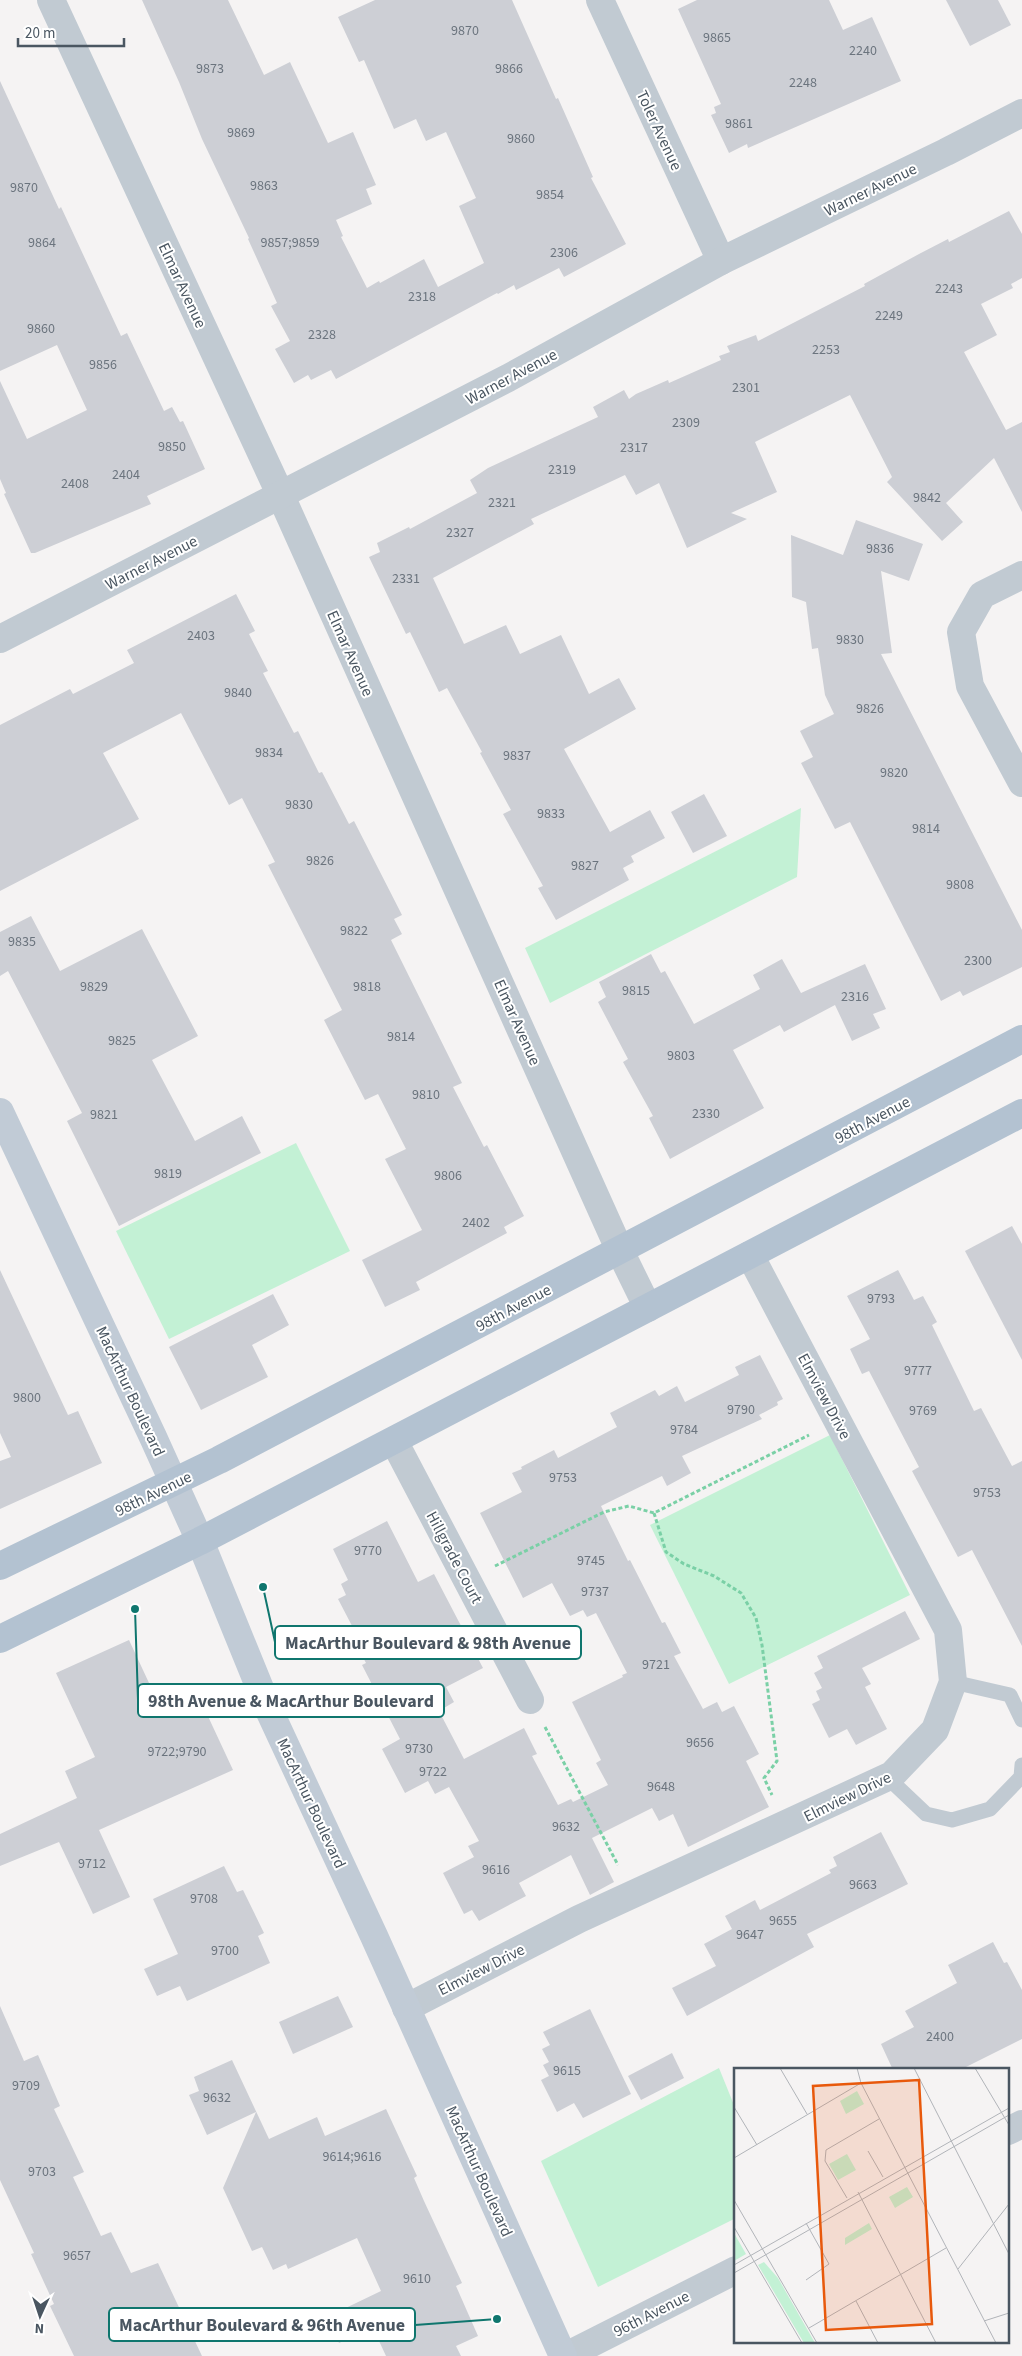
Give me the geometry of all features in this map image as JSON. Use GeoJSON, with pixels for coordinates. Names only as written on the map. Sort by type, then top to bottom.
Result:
{"type":"FeatureCollection","features":[{"type":"Feature","properties":{"kind":"main road","name":"98th Avenue"},"geometry":{"type":"LineString","coordinates":[[0,1566],[174,1483],[1022,1039]]}},
{"type":"Feature","properties":{"kind":"main road","name":"MacArthur Boulevard"},"geometry":{"type":"LineString","coordinates":[[0,1112],[174,1483],[200,1541],[268,1708],[564,2356]]}},
{"type":"Feature","properties":{"kind":"main road"},"geometry":{"type":"LineString","coordinates":[[0,1639],[200,1541],[1022,1113]]}},
{"type":"Feature","properties":{"kind":"street","name":"Elmar Avenue"},"geometry":{"type":"LineString","coordinates":[[51,0],[281,496],[620,1251],[648,1308]]}},
{"type":"Feature","properties":{"kind":"street","name":"Toler Avenue"},"geometry":{"type":"LineString","coordinates":[[600,0],[721,261]]}},
{"type":"Feature","properties":{"kind":"street","name":"Warner Avenue"},"geometry":{"type":"LineString","coordinates":[[0,639],[508,378],[721,261],[1022,113]]}},
{"type":"Feature","properties":{"kind":"street"},"geometry":{"type":"LineString","coordinates":[[1022,575],[982,595],[961,632],[970,686],[1022,783]]}},
{"type":"Feature","properties":{"kind":"street","name":"Elmview Drive"},"geometry":{"type":"LineString","coordinates":[[406,2008],[633,1894],[787,1825],[892,1775],[935,1730],[953,1682],[948,1630],[750,1255]]}},
{"type":"Feature","properties":{"kind":"street","name":"Hillgrade Court"},"geometry":{"type":"LineString","coordinates":[[394,1441],[530,1700]]}},
{"type":"Feature","properties":{"kind":"street"},"geometry":{"type":"LineString","coordinates":[[1010,2130],[1022,2124]]}},
{"type":"Feature","properties":{"kind":"street","name":"96th Avenue"},"geometry":{"type":"LineString","coordinates":[[564,2356],[734,2271]]}},
{"type":"Feature","properties":{"kind":"lane"},"geometry":{"type":"LineString","coordinates":[[953,1682],[1010,1695],[1022,1720]]}},
{"type":"Feature","properties":{"kind":"lane"},"geometry":{"type":"LineString","coordinates":[[887,1777],[926,1814],[952,1820],[990,1809],[1021,1777],[1022,1765]]}},
{"type":"Feature","properties":{"kind":"path"},"geometry":{"type":"LineString","coordinates":[[468,1580],[604,1512],[629,1506],[654,1513],[838,1420]]}},
{"type":"Feature","properties":{"kind":"path"},"geometry":{"type":"LineString","coordinates":[[654,1513],[666,1552],[684,1564],[714,1576],[741,1593],[756,1618],[762,1645],[777,1761],[764,1778],[787,1825]]}},
{"type":"Feature","properties":{"kind":"path"},"geometry":{"type":"LineString","coordinates":[[530,1700],[633,1894]]}},
{"type":"Feature","properties":{"kind":"green space"},"geometry":{"type":"Polygon","coordinates":[[[801,808],[797,877],[550,1003],[525,948],[801,808]]]}},
{"type":"Feature","properties":{"kind":"green space"},"geometry":{"type":"Polygon","coordinates":[[[296,1143],[350,1251],[169,1339],[116,1231],[296,1143]]]}},
{"type":"Feature","properties":{"kind":"green space"},"geometry":{"type":"Polygon","coordinates":[[[830,1435],[910,1595],[729,1684],[650,1525],[830,1435]]]}},
{"type":"Feature","properties":{"kind":"green space"},"geometry":{"type":"Polygon","coordinates":[[[719,2068],[734,2105],[734,2219],[598,2287],[541,2161],[719,2068]]]}},
{"type":"Feature","properties":{"kind":"building"},"geometry":{"type":"Polygon","coordinates":[[[142,0],[228,0],[264,75],[290,62],[328,143],[353,132],[376,185],[366,189],[372,204],[336,220],[343,236],[341,237],[367,288],[424,259],[438,287],[484,263],[459,206],[476,198],[446,132],[426,141],[416,119],[394,129],[364,60],[359,62],[338,17],[375,0],[512,0],[556,99],[558,98],[593,177],[591,178],[626,244],[564,277],[559,268],[516,290],[514,285],[336,379],[331,370],[311,380],[308,375],[294,383],[275,349],[290,341],[271,306],[277,303],[249,238],[202,139],[142,0]]]}},
{"type":"Feature","properties":{"kind":"building"},"geometry":{"type":"Polygon","coordinates":[[[697,0],[829,0],[843,30],[872,17],[901,81],[748,148],[747,144],[729,153],[711,115],[716,113],[714,107],[721,104],[678,9],[697,0]]]}},
{"type":"Feature","properties":{"kind":"building"},"geometry":{"type":"Polygon","coordinates":[[[946,0],[998,0],[1011,25],[970,46],[946,0]]]}},
{"type":"Feature","properties":{"kind":"building"},"geometry":{"type":"Polygon","coordinates":[[[0,81],[59,209],[61,207],[121,336],[127,333],[164,411],[172,407],[180,422],[183,421],[205,469],[147,496],[151,504],[35,553],[31,553],[4,494],[6,493],[0,479],[0,381],[27,439],[87,410],[57,345],[0,371],[0,81]]]}},
{"type":"Feature","properties":{"kind":"building"},"geometry":{"type":"Polygon","coordinates":[[[1009,211],[1022,234],[1022,278],[1011,284],[1013,288],[981,304],[997,335],[964,352],[1006,430],[1022,422],[1022,512],[994,458],[946,503],[963,522],[942,541],[887,482],[892,477],[850,395],[755,442],[777,492],[731,513],[747,519],[687,548],[659,483],[636,495],[625,475],[531,519],[534,524],[433,578],[464,644],[506,625],[520,654],[561,635],[589,694],[619,678],[636,709],[564,749],[610,832],[650,810],[665,838],[631,856],[634,862],[623,868],[629,880],[556,920],[538,888],[543,886],[503,814],[511,810],[480,753],[482,752],[447,688],[439,692],[410,632],[406,634],[369,557],[380,552],[377,543],[409,527],[410,529],[477,493],[470,480],[488,468],[598,417],[593,407],[624,390],[629,399],[668,380],[669,383],[721,360],[719,356],[730,352],[727,346],[756,335],[758,341],[865,286],[864,284],[919,254],[948,239],[949,242],[1009,211]]]}},
{"type":"Feature","properties":{"kind":"building"},"geometry":{"type":"Polygon","coordinates":[[[856,520],[923,544],[909,581],[881,571],[892,653],[881,654],[1022,930],[1022,967],[963,996],[960,991],[941,1001],[850,822],[835,829],[801,763],[813,757],[800,731],[834,714],[825,695],[818,648],[812,649],[806,602],[792,597],[791,535],[843,555],[856,520]]]}},
{"type":"Feature","properties":{"kind":"building"},"geometry":{"type":"Polygon","coordinates":[[[236,594],[255,631],[249,634],[268,671],[263,673],[294,733],[298,731],[319,773],[322,772],[349,824],[354,821],[402,915],[394,919],[402,934],[391,940],[462,1083],[453,1087],[484,1147],[487,1145],[524,1216],[504,1227],[507,1233],[416,1282],[420,1290],[385,1307],[362,1260],[422,1230],[385,1159],[406,1149],[378,1094],[365,1100],[324,1020],[342,1010],[268,865],[275,862],[242,798],[229,805],[181,713],[103,753],[139,819],[0,891],[0,725],[70,689],[73,694],[134,663],[127,650],[236,594]]]}},
{"type":"Feature","properties":{"kind":"building"},"geometry":{"type":"Polygon","coordinates":[[[704,794],[727,836],[693,853],[671,812],[704,794]]]}},
{"type":"Feature","properties":{"kind":"building"},"geometry":{"type":"Polygon","coordinates":[[[31,916],[60,971],[142,929],[198,1036],[152,1060],[195,1141],[242,1116],[261,1153],[119,1226],[67,1121],[82,1113],[8,971],[0,976],[0,932],[31,916]]]}},
{"type":"Feature","properties":{"kind":"building"},"geometry":{"type":"Polygon","coordinates":[[[651,954],[661,973],[665,971],[694,1024],[760,989],[753,975],[782,959],[801,993],[865,964],[886,1009],[873,1014],[880,1028],[852,1041],[835,1005],[784,1032],[780,1025],[733,1050],[764,1108],[670,1159],[649,1118],[653,1116],[623,1062],[628,1059],[598,1002],[606,997],[599,982],[651,954]]]}},
{"type":"Feature","properties":{"kind":"building"},"geometry":{"type":"Polygon","coordinates":[[[1012,1226],[1022,1244],[1022,1360],[965,1251],[1012,1226]]]}},
{"type":"Feature","properties":{"kind":"building"},"geometry":{"type":"Polygon","coordinates":[[[0,1270],[68,1415],[78,1411],[102,1463],[0,1509],[0,1461],[11,1457],[0,1433],[0,1270]]]}},
{"type":"Feature","properties":{"kind":"building"},"geometry":{"type":"Polygon","coordinates":[[[898,1270],[914,1300],[923,1296],[937,1322],[932,1325],[974,1411],[981,1408],[1012,1466],[1022,1461],[1022,1646],[972,1550],[958,1557],[912,1471],[919,1467],[869,1371],[862,1374],[850,1349],[870,1339],[847,1296],[898,1270]]]}},
{"type":"Feature","properties":{"kind":"building"},"geometry":{"type":"Polygon","coordinates":[[[273,1294],[289,1325],[252,1345],[268,1377],[201,1410],[169,1347],[273,1294]]]}},
{"type":"Feature","properties":{"kind":"building"},"geometry":{"type":"Polygon","coordinates":[[[760,1355],[783,1399],[777,1402],[778,1405],[759,1415],[762,1419],[682,1456],[691,1473],[667,1486],[662,1476],[601,1506],[628,1561],[630,1560],[662,1623],[665,1622],[681,1653],[674,1656],[703,1709],[717,1702],[722,1712],[734,1706],[759,1754],[746,1761],[769,1807],[688,1847],[673,1814],[659,1821],[652,1808],[592,1838],[614,1882],[590,1895],[571,1855],[519,1883],[526,1896],[479,1921],[472,1910],[464,1914],[443,1873],[474,1857],[468,1846],[479,1841],[449,1787],[435,1794],[428,1781],[405,1793],[382,1749],[400,1739],[362,1665],[366,1663],[358,1648],[362,1645],[338,1599],[346,1595],[341,1584],[348,1580],[333,1549],[387,1521],[418,1582],[434,1574],[483,1668],[446,1687],[454,1702],[439,1711],[464,1759],[524,1728],[537,1754],[532,1756],[558,1805],[571,1799],[573,1802],[608,1785],[596,1763],[601,1760],[572,1702],[623,1677],[622,1675],[627,1673],[596,1613],[587,1617],[583,1610],[570,1616],[552,1583],[523,1598],[480,1513],[522,1492],[512,1473],[522,1469],[521,1467],[554,1450],[558,1458],[617,1427],[610,1413],[655,1390],[659,1396],[677,1386],[685,1402],[739,1375],[735,1367],[760,1355]]]}},
{"type":"Feature","properties":{"kind":"building"},"geometry":{"type":"Polygon","coordinates":[[[905,1611],[920,1639],[862,1668],[871,1684],[865,1687],[887,1729],[856,1745],[847,1729],[829,1738],[812,1704],[820,1700],[816,1691],[822,1688],[814,1673],[823,1668],[817,1656],[905,1611]]]}},
{"type":"Feature","properties":{"kind":"building"},"geometry":{"type":"Polygon","coordinates":[[[129,1640],[163,1713],[199,1697],[233,1770],[99,1830],[130,1897],[93,1914],[59,1842],[0,1866],[0,1834],[77,1798],[65,1771],[95,1757],[56,1673],[129,1640]]]}},
{"type":"Feature","properties":{"kind":"building"},"geometry":{"type":"Polygon","coordinates":[[[881,1832],[908,1884],[807,1934],[814,1947],[687,2016],[672,1988],[716,1966],[704,1944],[732,1929],[725,1916],[755,1900],[760,1910],[831,1873],[829,1870],[837,1866],[833,1857],[881,1832]]]}},
{"type":"Feature","properties":{"kind":"building"},"geometry":{"type":"Polygon","coordinates":[[[224,1866],[237,1892],[243,1890],[264,1933],[258,1936],[270,1963],[187,2001],[180,1986],[157,1996],[144,1969],[178,1954],[153,1899],[224,1866]]]}},
{"type":"Feature","properties":{"kind":"building"},"geometry":{"type":"Polygon","coordinates":[[[993,1942],[1004,1963],[1007,1962],[1022,1990],[1022,2039],[964,2068],[892,2068],[881,2044],[914,2027],[905,2011],[957,1983],[948,1965],[993,1942]]]}},
{"type":"Feature","properties":{"kind":"building"},"geometry":{"type":"Polygon","coordinates":[[[338,1996],[353,2027],[293,2054],[279,2022],[338,1996]]]}},
{"type":"Feature","properties":{"kind":"building"},"geometry":{"type":"Polygon","coordinates":[[[0,2006],[24,2061],[38,2055],[60,2106],[54,2109],[84,2172],[73,2177],[101,2236],[111,2232],[131,2273],[158,2263],[202,2356],[74,2356],[50,2306],[54,2304],[31,2254],[34,2253],[0,2180],[0,2006]]]}},
{"type":"Feature","properties":{"kind":"building"},"geometry":{"type":"Polygon","coordinates":[[[590,2009],[631,2094],[583,2118],[574,2103],[557,2112],[541,2080],[549,2076],[543,2065],[549,2062],[542,2049],[550,2045],[543,2032],[590,2009]]]}},
{"type":"Feature","properties":{"kind":"building"},"geometry":{"type":"Polygon","coordinates":[[[672,2053],[684,2078],[641,2100],[628,2076],[672,2053]]]}},
{"type":"Feature","properties":{"kind":"building"},"geometry":{"type":"Polygon","coordinates":[[[232,2060],[269,2139],[317,2117],[325,2136],[386,2109],[417,2176],[414,2178],[424,2201],[462,2283],[456,2286],[478,2336],[456,2346],[461,2356],[386,2356],[373,2328],[339,2343],[327,2317],[381,2291],[357,2238],[288,2269],[286,2264],[273,2270],[262,2247],[252,2251],[223,2188],[256,2112],[207,2135],[189,2095],[199,2091],[194,2077],[232,2060]]]}},
{"type":"Feature","properties":{"kind":"place","name":"MacArthur Boulevard & 98th Avenue"},"geometry":{"type":"Point","coordinates":[263,1587]}},
{"type":"Feature","properties":{"kind":"place","name":"98th Avenue & MacArthur Boulevard"},"geometry":{"type":"Point","coordinates":[135,1609]}},
{"type":"Feature","properties":{"kind":"place","name":"MacArthur Boulevard & 96th Avenue"},"geometry":{"type":"Point","coordinates":[497,2319]}}]}
